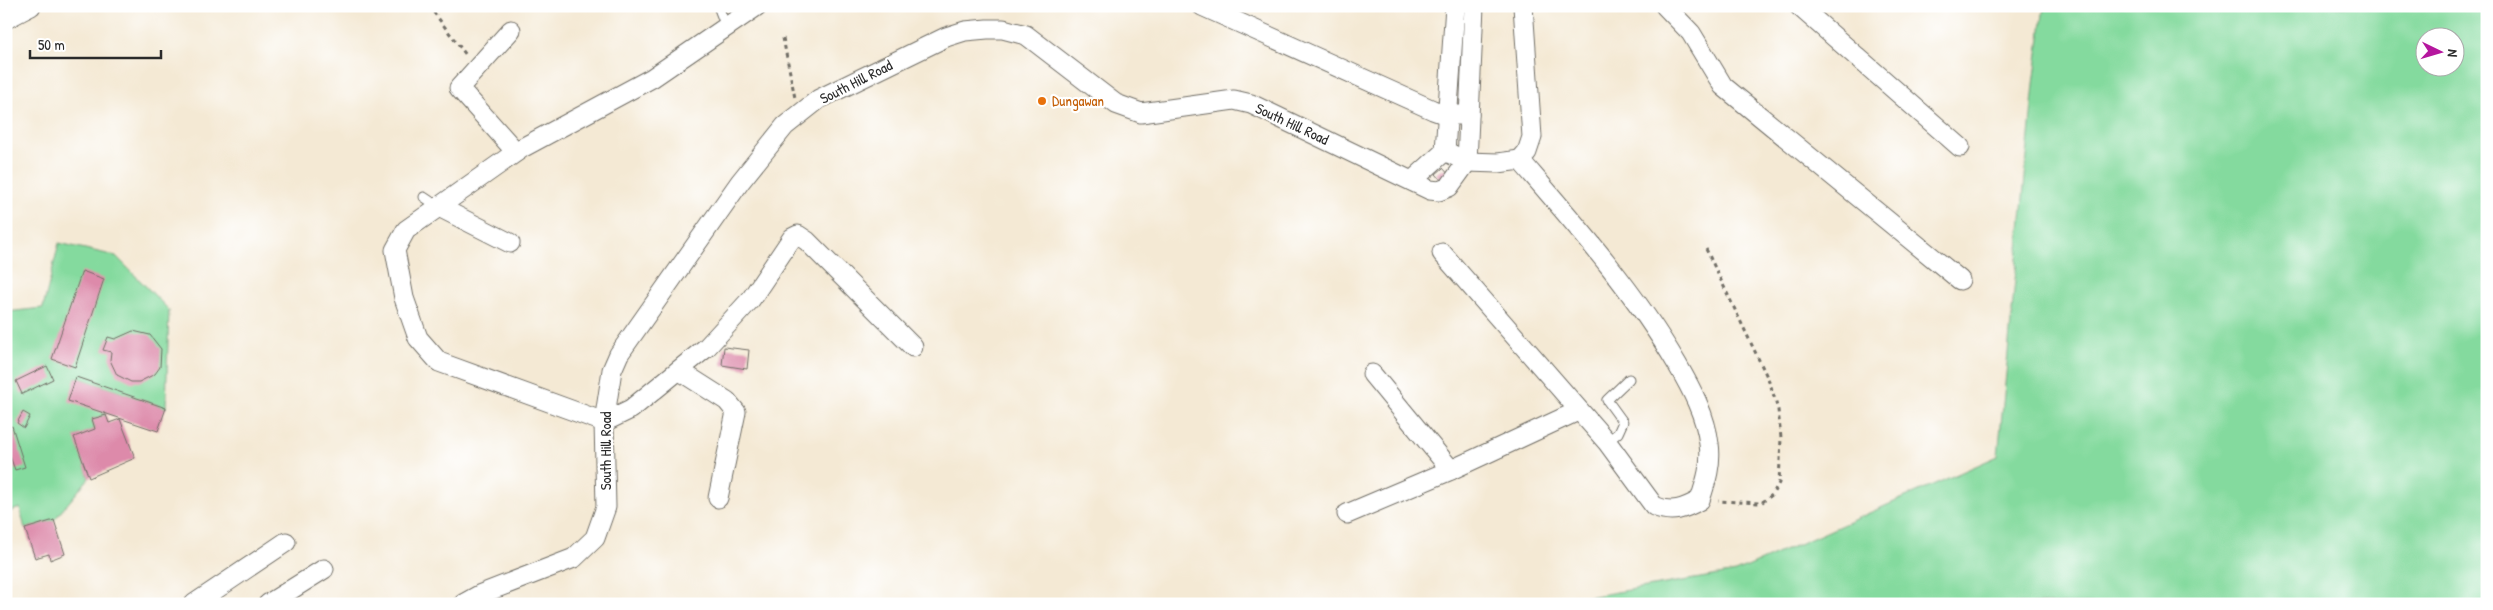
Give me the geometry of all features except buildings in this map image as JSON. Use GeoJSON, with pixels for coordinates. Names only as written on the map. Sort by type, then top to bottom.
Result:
{"type":"FeatureCollection","features":[{"type":"Feature","properties":{"kind":"street"},"geometry":{"type":"LineString","coordinates":[[6,19],[31,6]]}},
{"type":"Feature","properties":{"kind":"street"},"geometry":{"type":"LineString","coordinates":[[757,6],[652,78],[516,152],[431,202],[406,230],[395,250],[404,298],[418,338],[439,362],[604,422],[632,409],[707,348],[751,299],[792,238],[798,235],[807,241],[914,346]]}},
{"type":"Feature","properties":{"kind":"street"},"geometry":{"type":"LineString","coordinates":[[1202,6],[1447,115],[1468,115]]}},
{"type":"Feature","properties":{"kind":"street"},"geometry":{"type":"LineString","coordinates":[[1412,181],[1445,150],[1455,6]]}},
{"type":"Feature","properties":{"kind":"street"},"geometry":{"type":"LineString","coordinates":[[1467,162],[1474,6]]}},
{"type":"Feature","properties":{"kind":"street"},"geometry":{"type":"LineString","coordinates":[[1445,150],[1467,162],[1498,163],[1520,160],[1527,152],[1532,137],[1523,6]]}},
{"type":"Feature","properties":{"kind":"street"},"geometry":{"type":"LineString","coordinates":[[1665,6],[1692,33],[1724,86],[1960,280]]}},
{"type":"Feature","properties":{"kind":"street"},"geometry":{"type":"LineString","coordinates":[[1799,6],[1960,147]]}},
{"type":"Feature","properties":{"kind":"street","name":"South Hill Road"},"geometry":{"type":"LineString","coordinates":[[463,604],[481,594],[574,558],[595,538],[606,507],[604,422],[612,370],[619,354],[740,182],[785,126],[819,99],[946,37],[965,31],[1004,29],[1026,35],[1116,104],[1128,110],[1141,113],[1234,100],[1251,104],[1430,190],[1439,191],[1449,187],[1467,162]]}},
{"type":"Feature","properties":{"kind":"street"},"geometry":{"type":"LineString","coordinates":[[511,30],[459,88],[516,152]]}},
{"type":"Feature","properties":{"kind":"street"},"geometry":{"type":"LineString","coordinates":[[1442,252],[1578,411],[1607,442],[1654,506],[1664,511],[1675,511],[1685,509],[1700,500],[1710,461],[1709,444],[1702,416],[1690,386],[1650,321],[1589,240],[1520,160]]}},
{"type":"Feature","properties":{"kind":"street"},"geometry":{"type":"LineString","coordinates":[[431,202],[510,243]]}},
{"type":"Feature","properties":{"kind":"street"},"geometry":{"type":"LineString","coordinates":[[680,371],[727,401],[736,412],[718,498]]}},
{"type":"Feature","properties":{"kind":"street"},"geometry":{"type":"LineString","coordinates":[[1372,374],[1451,470]]}},
{"type":"Feature","properties":{"kind":"street"},"geometry":{"type":"LineString","coordinates":[[1347,514],[1451,470],[1578,411]]}},
{"type":"Feature","properties":{"kind":"street"},"geometry":{"type":"LineString","coordinates":[[206,601],[286,542]]}},
{"type":"Feature","properties":{"kind":"street"},"geometry":{"type":"LineString","coordinates":[[268,604],[324,568]]}},
{"type":"Feature","properties":{"kind":"lane"},"geometry":{"type":"LineString","coordinates":[[718,6],[726,27]]}},
{"type":"Feature","properties":{"kind":"lane"},"geometry":{"type":"LineString","coordinates":[[1607,442],[1618,433],[1623,422],[1607,400],[1630,379]]}},
{"type":"Feature","properties":{"kind":"path"},"geometry":{"type":"LineString","coordinates":[[429,6],[477,69]]}},
{"type":"Feature","properties":{"kind":"path"},"geometry":{"type":"LineString","coordinates":[[783,38],[794,96]]}},
{"type":"Feature","properties":{"kind":"path"},"geometry":{"type":"LineString","coordinates":[[1700,500],[1750,504],[1761,503],[1772,495],[1778,483],[1781,438],[1778,410],[1770,382],[1706,249]]}},
{"type":"Feature","properties":{"kind":"green space"},"geometry":{"type":"Polygon","coordinates":[[[2044,6],[2487,6],[2487,604],[1546,604],[1736,572],[1998,456],[2034,84],[2044,6]]]}},
{"type":"Feature","properties":{"kind":"green space"},"geometry":{"type":"Polygon","coordinates":[[[59,243],[116,256],[169,310],[166,408],[76,377],[106,415],[92,419],[95,429],[75,437],[89,478],[54,520],[25,529],[20,508],[6,513],[6,312],[43,308],[59,243]]]}},
{"type":"Feature","properties":{"kind":"place","name":"Dungawan"},"geometry":{"type":"Point","coordinates":[1042,101]}}]}
